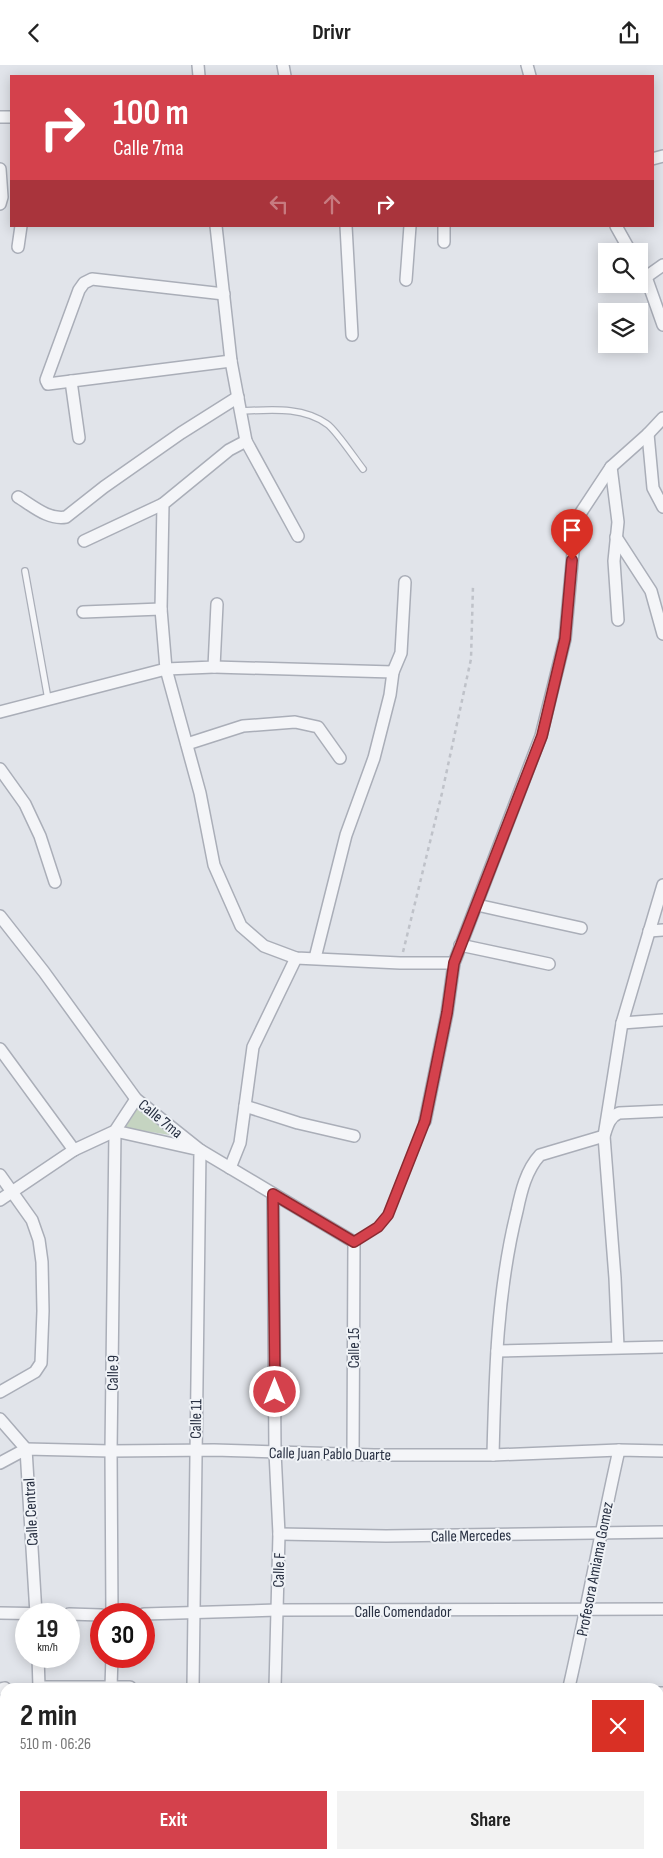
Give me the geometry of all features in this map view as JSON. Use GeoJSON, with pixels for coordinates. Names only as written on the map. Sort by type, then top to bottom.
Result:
{"type":"FeatureCollection","features":[{"type":"Feature","properties":{"kind":"street"},"geometry":{"type":"LineString","coordinates":[[0,169],[2,197],[0,205]]}},
{"type":"Feature","properties":{"kind":"street"},"geometry":{"type":"LineString","coordinates":[[18,247],[20,227]]}},
{"type":"Feature","properties":{"kind":"street"},"geometry":{"type":"LineString","coordinates":[[216,227],[232,361],[246,441],[298,536]]}},
{"type":"Feature","properties":{"kind":"street"},"geometry":{"type":"LineString","coordinates":[[346,227],[352,335]]}},
{"type":"Feature","properties":{"kind":"street"},"geometry":{"type":"LineString","coordinates":[[406,281],[410,227]]}},
{"type":"Feature","properties":{"kind":"street"},"geometry":{"type":"LineString","coordinates":[[444,227],[444,242]]}},
{"type":"Feature","properties":{"kind":"street"},"geometry":{"type":"LineString","coordinates":[[617,227],[626,243]]}},
{"type":"Feature","properties":{"kind":"street"},"geometry":{"type":"LineString","coordinates":[[648,276],[663,265]]}},
{"type":"Feature","properties":{"kind":"street"},"geometry":{"type":"LineString","coordinates":[[224,294],[92,279],[84,283],[71,307],[46,381],[48,384],[232,361]]}},
{"type":"Feature","properties":{"kind":"street"},"geometry":{"type":"LineString","coordinates":[[648,281],[660,307],[663,325]]}},
{"type":"Feature","properties":{"kind":"street"},"geometry":{"type":"LineString","coordinates":[[71,381],[79,438]]}},
{"type":"Feature","properties":{"kind":"street"},"geometry":{"type":"LineString","coordinates":[[18,497],[49,516],[66,517],[104,487],[181,433],[238,397]]}},
{"type":"Feature","properties":{"kind":"street"},"geometry":{"type":"LineString","coordinates":[[425,1121],[447,1013],[454,963],[542,736],[565,639],[576,520],[611,467],[663,418]]}},
{"type":"Feature","properties":{"kind":"street"},"geometry":{"type":"LineString","coordinates":[[648,434],[653,488],[663,507]]}},
{"type":"Feature","properties":{"kind":"street"},"geometry":{"type":"LineString","coordinates":[[84,541],[163,504],[228,450],[246,441]]}},
{"type":"Feature","properties":{"kind":"street"},"geometry":{"type":"LineString","coordinates":[[611,467],[618,523],[614,561],[618,620]]}},
{"type":"Feature","properties":{"kind":"street"},"geometry":{"type":"LineString","coordinates":[[163,504],[161,609],[166,669],[200,793],[214,865],[240,926],[264,947],[296,957],[400,963],[454,963]]}},
{"type":"Feature","properties":{"kind":"street"},"geometry":{"type":"LineString","coordinates":[[616,537],[651,591],[663,634]]}},
{"type":"Feature","properties":{"kind":"street"},"geometry":{"type":"LineString","coordinates":[[315,959],[346,835],[374,758],[390,695],[393,672],[401,653],[405,582]]}},
{"type":"Feature","properties":{"kind":"street"},"geometry":{"type":"LineString","coordinates":[[214,667],[216,605]]}},
{"type":"Feature","properties":{"kind":"street"},"geometry":{"type":"LineString","coordinates":[[83,612],[161,609]]}},
{"type":"Feature","properties":{"kind":"street"},"geometry":{"type":"LineString","coordinates":[[0,712],[166,669],[214,667],[393,672]]}},
{"type":"Feature","properties":{"kind":"street"},"geometry":{"type":"LineString","coordinates":[[187,744],[243,726],[295,722],[318,727],[340,758]]}},
{"type":"Feature","properties":{"kind":"street"},"geometry":{"type":"LineString","coordinates":[[0,769],[25,804],[40,837],[55,882]]}},
{"type":"Feature","properties":{"kind":"street"},"geometry":{"type":"LineString","coordinates":[[618,1347],[615,1278],[604,1136],[622,1023],[663,885]]}},
{"type":"Feature","properties":{"kind":"street"},"geometry":{"type":"LineString","coordinates":[[477,905],[580,928]]}},
{"type":"Feature","properties":{"kind":"street","name":"Calle 7ma"},"geometry":{"type":"LineString","coordinates":[[0,916],[50,980],[136,1099],[200,1150],[354,1242]]}},
{"type":"Feature","properties":{"kind":"street"},"geometry":{"type":"LineString","coordinates":[[649,931],[663,930]]}},
{"type":"Feature","properties":{"kind":"street"},"geometry":{"type":"LineString","coordinates":[[460,945],[549,964]]}},
{"type":"Feature","properties":{"kind":"street"},"geometry":{"type":"LineString","coordinates":[[230,1168],[240,1143],[253,1047],[296,957]]}},
{"type":"Feature","properties":{"kind":"street"},"geometry":{"type":"LineString","coordinates":[[622,1023],[663,1019]]}},
{"type":"Feature","properties":{"kind":"street"},"geometry":{"type":"LineString","coordinates":[[0,1049],[74,1150]]}},
{"type":"Feature","properties":{"kind":"street"},"geometry":{"type":"LineString","coordinates":[[0,1200],[74,1150],[115,1131],[136,1099]]}},
{"type":"Feature","properties":{"kind":"street"},"geometry":{"type":"LineString","coordinates":[[245,1106],[298,1123],[354,1136]]}},
{"type":"Feature","properties":{"kind":"street"},"geometry":{"type":"LineString","coordinates":[[604,1136],[614,1115],[619,1113],[663,1111]]}},
{"type":"Feature","properties":{"kind":"street"},"geometry":{"type":"LineString","coordinates":[[115,1131],[200,1150]]}},
{"type":"Feature","properties":{"kind":"street","name":"Calle 9"},"geometry":{"type":"LineString","coordinates":[[112,1603],[111,1451],[115,1131]]}},
{"type":"Feature","properties":{"kind":"street"},"geometry":{"type":"LineString","coordinates":[[493,1455],[499,1311],[507,1256],[520,1196],[532,1163],[540,1155],[604,1136]]}},
{"type":"Feature","properties":{"kind":"street","name":"Calle 11"},"geometry":{"type":"LineString","coordinates":[[193,1683],[200,1150]]}},
{"type":"Feature","properties":{"kind":"street"},"geometry":{"type":"LineString","coordinates":[[0,1175],[32,1220],[39,1240],[42,1262],[43,1311],[41,1363],[35,1371],[0,1392]]}},
{"type":"Feature","properties":{"kind":"street","name":"Calle F"},"geometry":{"type":"LineString","coordinates":[[273,1194],[275,1452],[279,1534],[275,1683]]}},
{"type":"Feature","properties":{"kind":"street","name":"Calle 15"},"geometry":{"type":"LineString","coordinates":[[353,1454],[354,1242]]}},
{"type":"Feature","properties":{"kind":"street"},"geometry":{"type":"LineString","coordinates":[[497,1351],[663,1347]]}},
{"type":"Feature","properties":{"kind":"street"},"geometry":{"type":"LineString","coordinates":[[0,1419],[26,1449]]}},
{"type":"Feature","properties":{"kind":"street","name":"Calle Juan Pablo Duarte"},"geometry":{"type":"LineString","coordinates":[[0,1463],[26,1449],[493,1455],[619,1450],[663,1451]]}},
{"type":"Feature","properties":{"kind":"street","name":"Calle Central"},"geometry":{"type":"LineString","coordinates":[[26,1449],[35,1603]]}},
{"type":"Feature","properties":{"kind":"street","name":"Profesora Amiama Gomez"},"geometry":{"type":"LineString","coordinates":[[570,1683],[587,1611],[600,1533],[619,1450]]}},
{"type":"Feature","properties":{"kind":"street","name":"Calle Mercedes"},"geometry":{"type":"LineString","coordinates":[[279,1534],[386,1537],[663,1532]]}},
{"type":"Feature","properties":{"kind":"street","name":"Calle Comendador"},"geometry":{"type":"LineString","coordinates":[[155,1614],[277,1611],[587,1611],[663,1609]]}},
{"type":"Feature","properties":{"kind":"street"},"geometry":{"type":"LineString","coordinates":[[0,1613],[15,1613]]}},
{"type":"Feature","properties":{"kind":"street"},"geometry":{"type":"LineString","coordinates":[[39,1668],[40,1683]]}},
{"type":"Feature","properties":{"kind":"street"},"geometry":{"type":"LineString","coordinates":[[111,1683],[112,1668]]}},
{"type":"Feature","properties":{"kind":"lane"},"geometry":{"type":"LineString","coordinates":[[240,411],[290,410],[328,424],[363,469]]}},
{"type":"Feature","properties":{"kind":"lane"},"geometry":{"type":"LineString","coordinates":[[25,571],[48,699]]}},
{"type":"Feature","properties":{"kind":"lane"},"geometry":{"type":"LineString","coordinates":[[354,1242],[378,1227],[388,1215],[425,1121]]}},
{"type":"Feature","properties":{"kind":"path"},"geometry":{"type":"LineString","coordinates":[[400,963],[442,793],[471,659],[473,586]]}},
{"type":"Feature","properties":{"kind":"green space"},"geometry":{"type":"Polygon","coordinates":[[[138,1108],[177,1136],[125,1128],[138,1108]]]}},
{"type":"Feature","properties":{"kind":"route"},"geometry":{"type":"LineString","coordinates":[[275,1392],[273,1194],[354,1242],[378,1227],[388,1215],[425,1121],[447,1013],[454,963],[542,736],[565,639],[572,560]]}}]}
